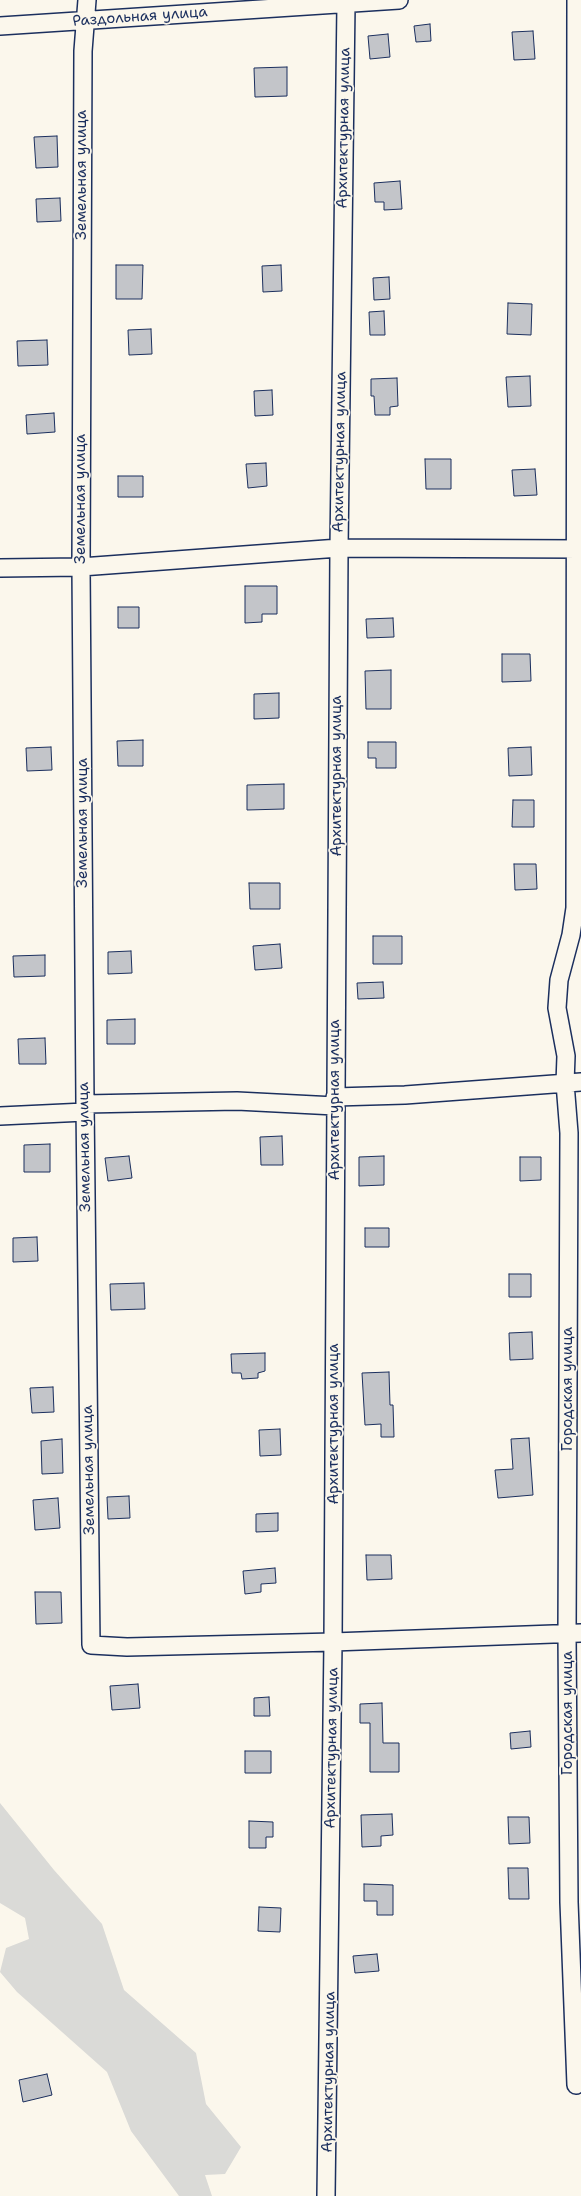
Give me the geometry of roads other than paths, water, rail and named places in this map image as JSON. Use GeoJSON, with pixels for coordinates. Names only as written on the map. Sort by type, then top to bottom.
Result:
{"type":"FeatureCollection","features":[{"type":"Feature","properties":{"kind":"street","name":"Земельная улица"},"geometry":{"type":"LineString","coordinates":[[86,0],[83,51],[81,567],[91,1645],[127,1647],[333,1642]]}},
{"type":"Feature","properties":{"kind":"street","name":"Раздольная улица"},"geometry":{"type":"LineString","coordinates":[[0,26],[399,0]]}},
{"type":"Feature","properties":{"kind":"street","name":"Городская улица"},"geometry":{"type":"LineString","coordinates":[[576,0],[577,549],[575,908],[571,935],[559,980],[557,1008],[566,1056],[573,1083],[569,1133],[574,1633],[569,1902],[576,2085]]}},
{"type":"Feature","properties":{"kind":"street","name":"Архитектурная улица"},"geometry":{"type":"LineString","coordinates":[[326,2196],[333,1642],[339,548],[339,3]]}},
{"type":"Feature","properties":{"kind":"street"},"geometry":{"type":"LineString","coordinates":[[0,568],[81,567],[339,548],[577,549]]}},
{"type":"Feature","properties":{"kind":"street"},"geometry":{"type":"LineString","coordinates":[[0,1116],[85,1108],[237,1101],[335,1102],[405,1095],[573,1083]]}},
{"type":"Feature","properties":{"kind":"street"},"geometry":{"type":"LineString","coordinates":[[333,1642],[574,1633]]}}]}
